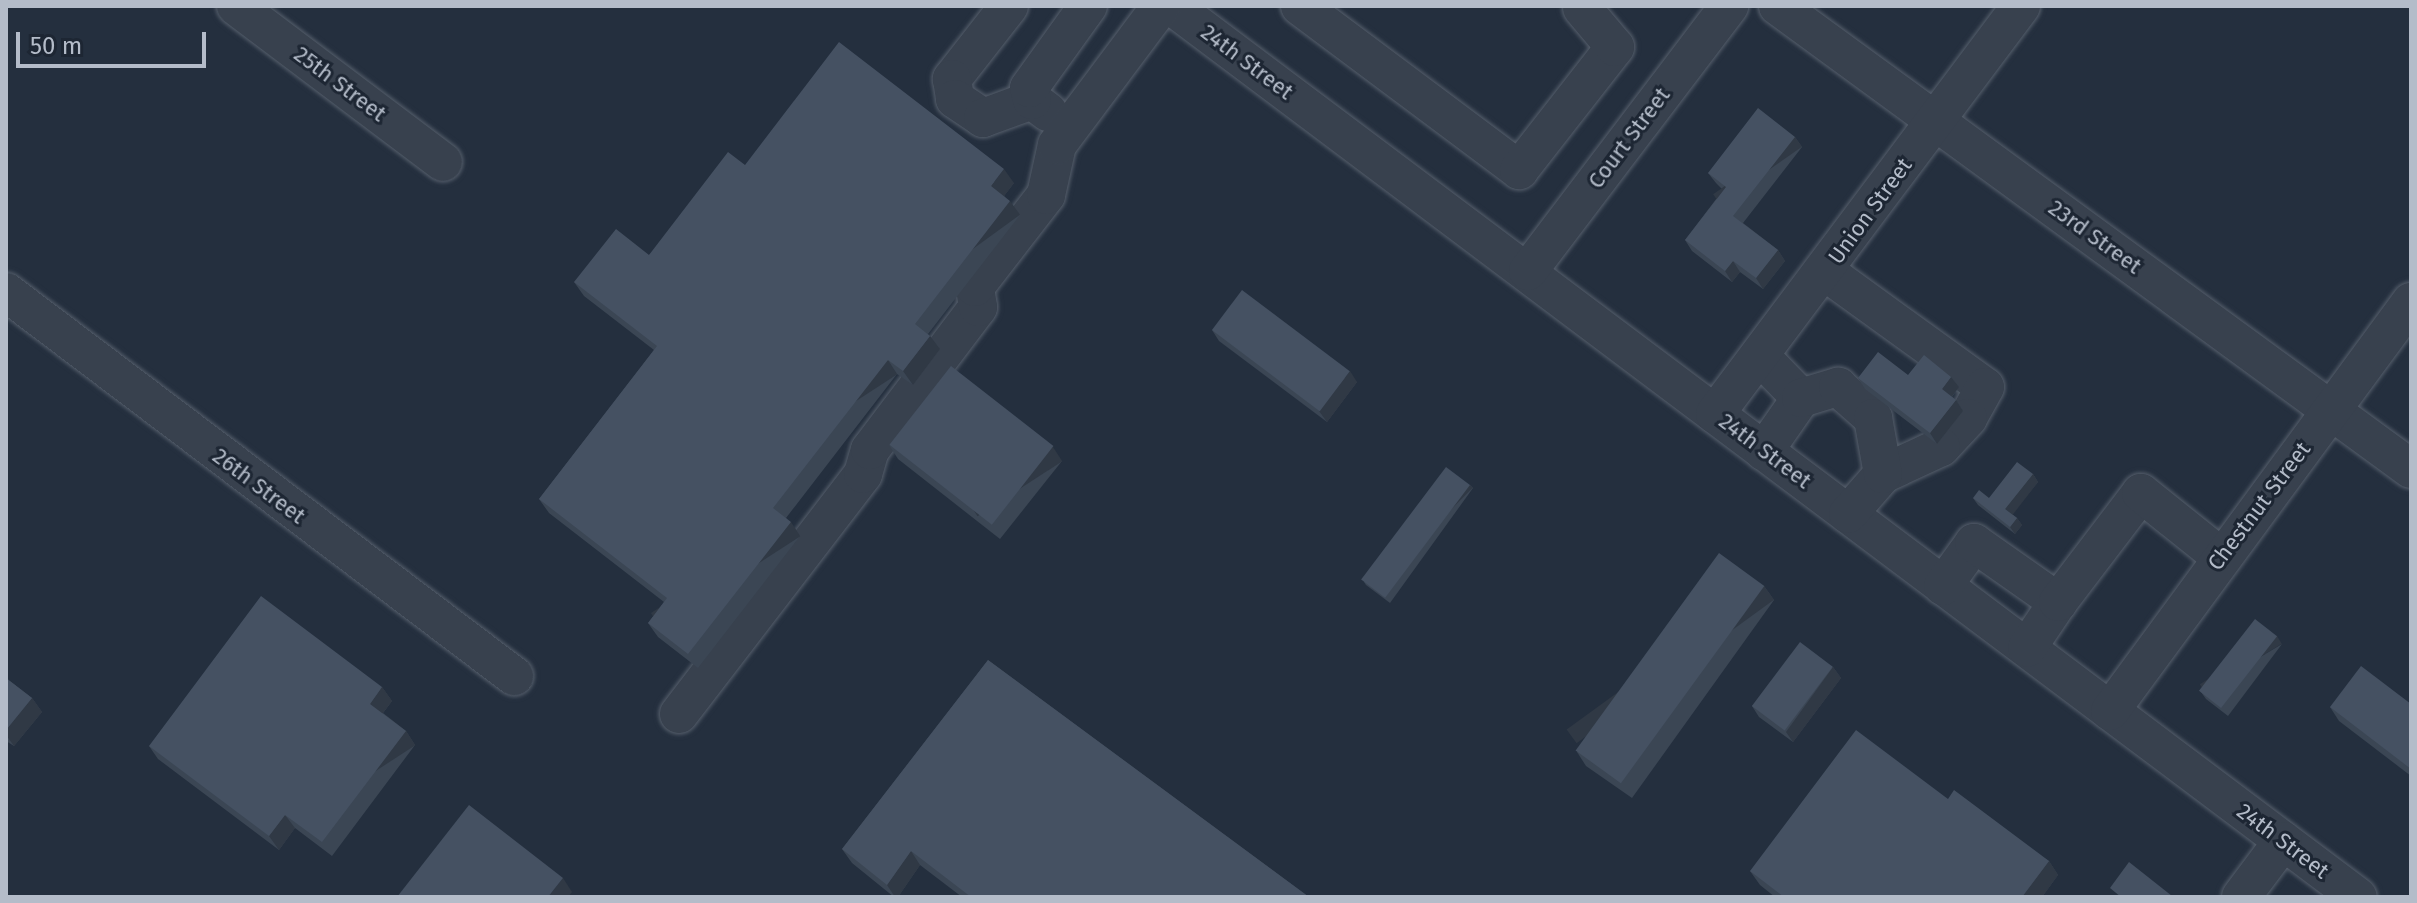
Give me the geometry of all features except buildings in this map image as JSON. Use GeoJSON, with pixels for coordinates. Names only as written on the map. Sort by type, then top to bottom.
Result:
{"type":"FeatureCollection","features":[{"type":"Feature","properties":{"kind":"street","name":"25th Street"},"geometry":{"type":"LineString","coordinates":[[236,6],[275,17],[443,162]]}},
{"type":"Feature","properties":{"kind":"street"},"geometry":{"type":"LineString","coordinates":[[1009,6],[952,79],[955,99],[983,118],[1032,100]]}},
{"type":"Feature","properties":{"kind":"street"},"geometry":{"type":"LineString","coordinates":[[1070,128],[1032,100],[1029,88],[1088,6]]}},
{"type":"Feature","properties":{"kind":"street"},"geometry":{"type":"LineString","coordinates":[[679,714],[863,474],[870,450],[978,307],[975,287],[1046,195],[1057,145],[1161,6]]}},
{"type":"Feature","properties":{"kind":"street","name":"24th Street"},"geometry":{"type":"LineString","coordinates":[[1172,6],[2358,897]]}},
{"type":"Feature","properties":{"kind":"street"},"geometry":{"type":"LineString","coordinates":[[1300,6],[1519,170],[1615,47],[1578,7]]}},
{"type":"Feature","properties":{"kind":"street","name":"Court Street"},"geometry":{"type":"LineString","coordinates":[[1528,271],[1729,6]]}},
{"type":"Feature","properties":{"kind":"street","name":"23rd Street"},"geometry":{"type":"LineString","coordinates":[[1778,6],[2411,469]]}},
{"type":"Feature","properties":{"kind":"street","name":"Union Street"},"geometry":{"type":"LineString","coordinates":[[1715,414],[1826,272],[2021,6]]}},
{"type":"Feature","properties":{"kind":"street"},"geometry":{"type":"LineString","coordinates":[[1826,272],[1985,387],[1968,418],[1941,447],[1883,474],[1848,514]]}},
{"type":"Feature","properties":{"kind":"street","name":"26th Street"},"geometry":{"type":"LineString","coordinates":[[6,292],[514,676]]}},
{"type":"Feature","properties":{"kind":"street","name":"Chestnut Street"},"geometry":{"type":"LineString","coordinates":[[2110,711],[2411,302]]}},
{"type":"Feature","properties":{"kind":"street"},"geometry":{"type":"LineString","coordinates":[[1760,356],[1801,398]]}},
{"type":"Feature","properties":{"kind":"street"},"geometry":{"type":"LineString","coordinates":[[1764,451],[1801,398],[1838,387],[1873,418],[1883,474]]}},
{"type":"Feature","properties":{"kind":"street"},"geometry":{"type":"LineString","coordinates":[[2027,648],[2141,493],[2221,557]]}},
{"type":"Feature","properties":{"kind":"street"},"geometry":{"type":"LineString","coordinates":[[1943,586],[1974,543],[2058,602]]}},
{"type":"Feature","properties":{"kind":"street"},"geometry":{"type":"LineString","coordinates":[[2241,897],[2283,841]]}}]}
